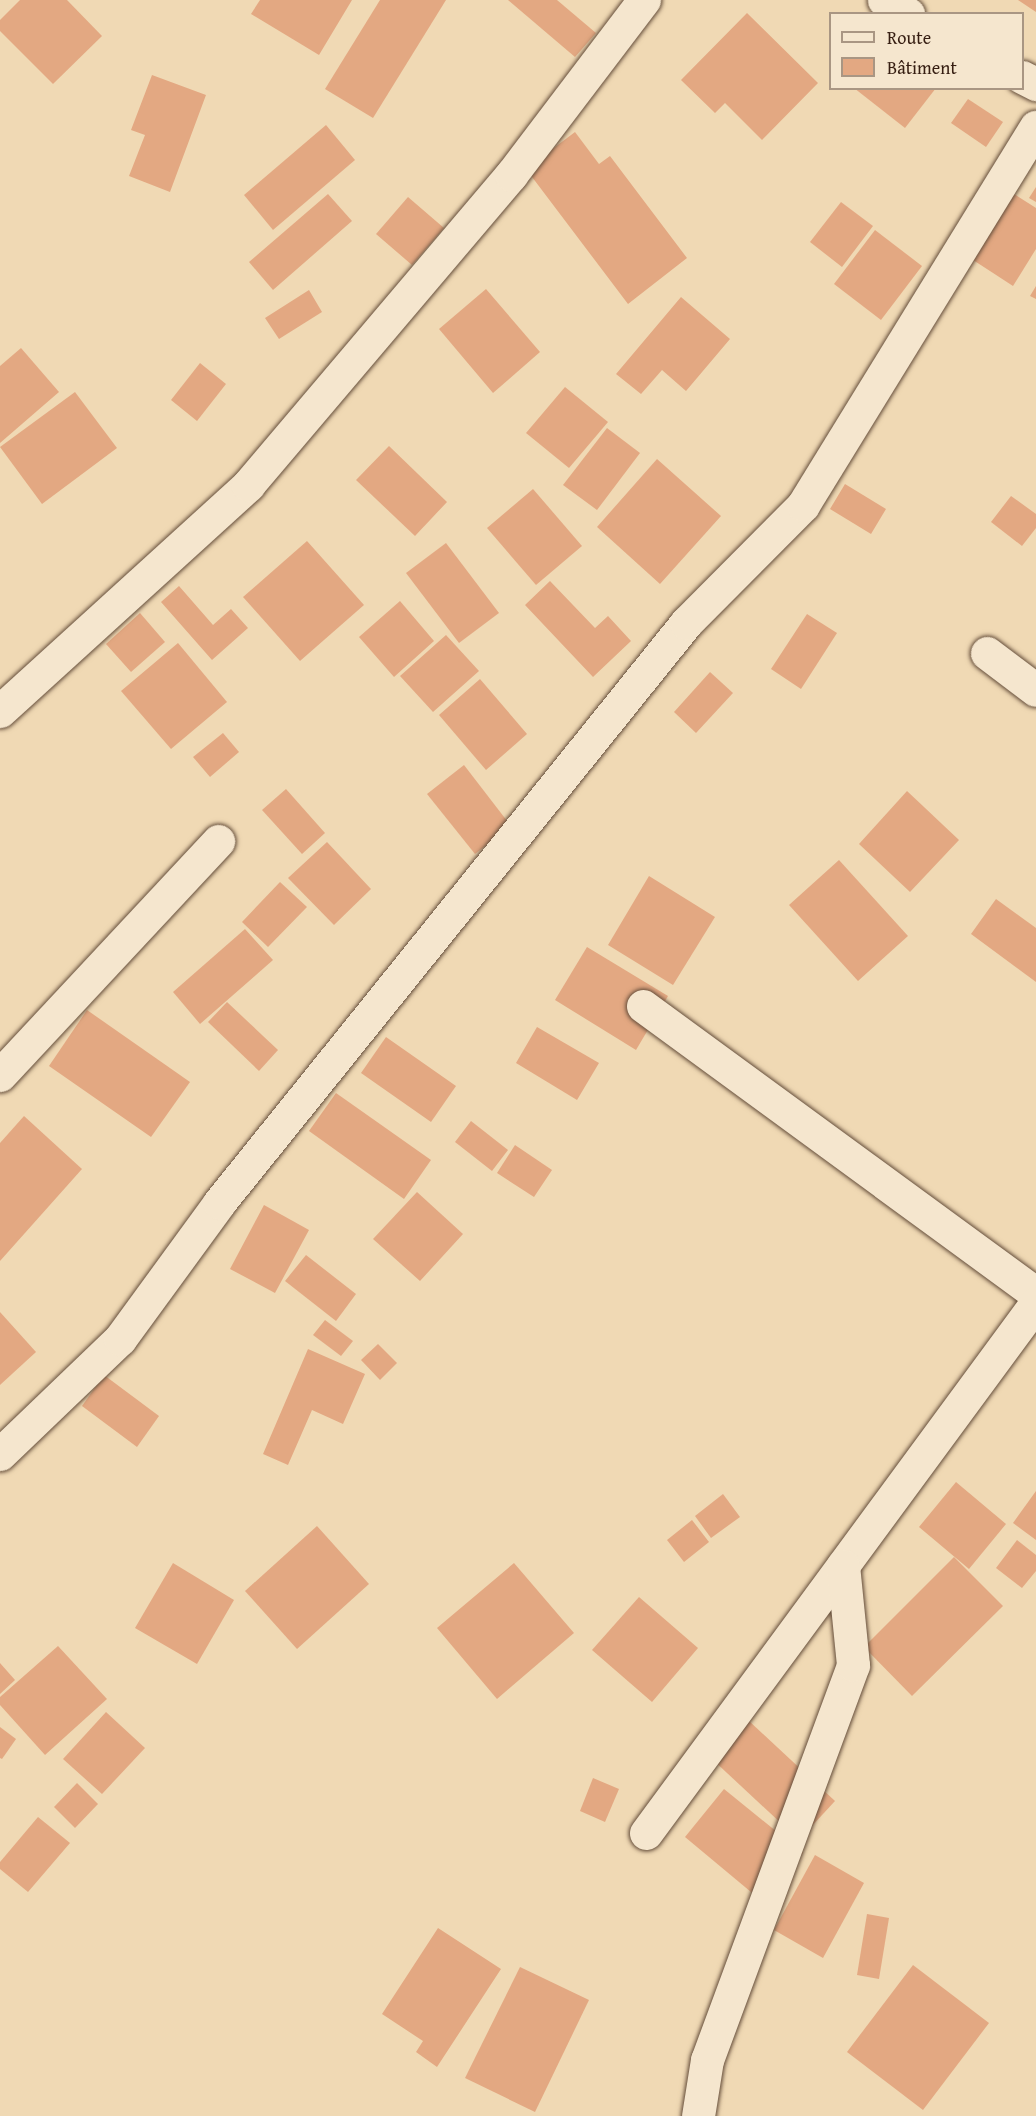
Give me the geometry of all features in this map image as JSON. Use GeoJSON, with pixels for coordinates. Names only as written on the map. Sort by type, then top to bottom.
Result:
{"type":"FeatureCollection","features":[{"type":"Feature","properties":{"kind":"street"},"geometry":{"type":"LineString","coordinates":[[0,711],[248,485],[511,174],[645,0]]}},
{"type":"Feature","properties":{"kind":"street"},"geometry":{"type":"LineString","coordinates":[[884,0],[905,12]]}},
{"type":"Feature","properties":{"kind":"street"},"geometry":{"type":"LineString","coordinates":[[0,1454],[120,1339],[219,1203],[679,632],[804,505],[1036,127]]}},
{"type":"Feature","properties":{"kind":"street"},"geometry":{"type":"LineString","coordinates":[[987,653],[1036,690]]}},
{"type":"Feature","properties":{"kind":"street"},"geometry":{"type":"LineString","coordinates":[[0,1075],[218,841]]}},
{"type":"Feature","properties":{"kind":"street"},"geometry":{"type":"LineString","coordinates":[[644,1006],[1036,1294]]}},
{"type":"Feature","properties":{"kind":"street"},"geometry":{"type":"LineString","coordinates":[[646,1833],[1036,1303]]}},
{"type":"Feature","properties":{"kind":"street"},"geometry":{"type":"LineString","coordinates":[[698,2116],[707,2060],[853,1665],[843,1565]]}},
{"type":"Feature","properties":{"kind":"building"},"geometry":{"type":"Polygon","coordinates":[[[20,0],[67,0],[102,36],[53,84],[0,31],[0,20],[20,0]]]}},
{"type":"Feature","properties":{"kind":"building"},"geometry":{"type":"Polygon","coordinates":[[[260,0],[352,0],[319,55],[251,14],[260,0]]]}},
{"type":"Feature","properties":{"kind":"building"},"geometry":{"type":"Polygon","coordinates":[[[380,0],[446,0],[373,118],[325,89],[380,0]]]}},
{"type":"Feature","properties":{"kind":"building"},"geometry":{"type":"Polygon","coordinates":[[[508,0],[557,0],[596,33],[575,57],[508,0]]]}},
{"type":"Feature","properties":{"kind":"building"},"geometry":{"type":"Polygon","coordinates":[[[1018,0],[1036,0],[1036,12],[1018,0]]]}},
{"type":"Feature","properties":{"kind":"building"},"geometry":{"type":"Polygon","coordinates":[[[747,13],[818,83],[762,140],[725,103],[715,113],[681,80],[747,13]]]}},
{"type":"Feature","properties":{"kind":"building"},"geometry":{"type":"Polygon","coordinates":[[[152,75],[206,95],[170,192],[129,176],[145,135],[131,130],[152,75]]]}},
{"type":"Feature","properties":{"kind":"building"},"geometry":{"type":"Polygon","coordinates":[[[857,90],[934,90],[905,128],[857,90]]]}},
{"type":"Feature","properties":{"kind":"building"},"geometry":{"type":"Polygon","coordinates":[[[968,99],[1003,122],[986,147],[951,123],[968,99]]]}},
{"type":"Feature","properties":{"kind":"building"},"geometry":{"type":"Polygon","coordinates":[[[326,125],[355,160],[273,230],[244,195],[326,125]]]}},
{"type":"Feature","properties":{"kind":"building"},"geometry":{"type":"Polygon","coordinates":[[[575,132],[599,164],[610,156],[687,258],[628,304],[526,169],[575,132]]]}},
{"type":"Feature","properties":{"kind":"building"},"geometry":{"type":"Polygon","coordinates":[[[1036,187],[1036,202],[1029,198],[1036,187]]]}},
{"type":"Feature","properties":{"kind":"building"},"geometry":{"type":"Polygon","coordinates":[[[1011,192],[1036,208],[1036,249],[1013,286],[970,258],[1011,192]]]}},
{"type":"Feature","properties":{"kind":"building"},"geometry":{"type":"Polygon","coordinates":[[[328,194],[352,221],[273,290],[249,262],[328,194]]]}},
{"type":"Feature","properties":{"kind":"building"},"geometry":{"type":"Polygon","coordinates":[[[408,197],[444,228],[412,265],[376,234],[408,197]]]}},
{"type":"Feature","properties":{"kind":"building"},"geometry":{"type":"Polygon","coordinates":[[[841,202],[873,226],[842,267],[810,242],[841,202]]]}},
{"type":"Feature","properties":{"kind":"building"},"geometry":{"type":"Polygon","coordinates":[[[875,230],[922,266],[881,320],[834,284],[875,230]]]}},
{"type":"Feature","properties":{"kind":"building"},"geometry":{"type":"Polygon","coordinates":[[[1036,286],[1036,299],[1030,296],[1036,286]]]}},
{"type":"Feature","properties":{"kind":"building"},"geometry":{"type":"Polygon","coordinates":[[[486,289],[540,352],[493,393],[439,329],[486,289]]]}},
{"type":"Feature","properties":{"kind":"building"},"geometry":{"type":"Polygon","coordinates":[[[309,290],[322,312],[279,339],[265,318],[309,290]]]}},
{"type":"Feature","properties":{"kind":"building"},"geometry":{"type":"Polygon","coordinates":[[[681,297],[730,339],[686,391],[662,370],[641,394],[616,374],[681,297]]]}},
{"type":"Feature","properties":{"kind":"building"},"geometry":{"type":"Polygon","coordinates":[[[21,348],[59,392],[0,443],[0,366],[21,348]]]}},
{"type":"Feature","properties":{"kind":"building"},"geometry":{"type":"Polygon","coordinates":[[[200,363],[226,384],[197,421],[171,400],[200,363]]]}},
{"type":"Feature","properties":{"kind":"building"},"geometry":{"type":"Polygon","coordinates":[[[565,387],[608,422],[569,468],[526,433],[565,387]]]}},
{"type":"Feature","properties":{"kind":"building"},"geometry":{"type":"Polygon","coordinates":[[[75,392],[117,448],[42,504],[0,447],[75,392]]]}},
{"type":"Feature","properties":{"kind":"building"},"geometry":{"type":"Polygon","coordinates":[[[607,428],[640,453],[597,510],[563,485],[607,428]]]}},
{"type":"Feature","properties":{"kind":"building"},"geometry":{"type":"Polygon","coordinates":[[[389,446],[447,502],[415,536],[356,480],[389,446]]]}},
{"type":"Feature","properties":{"kind":"building"},"geometry":{"type":"Polygon","coordinates":[[[657,459],[721,516],[660,584],[597,527],[657,459]]]}},
{"type":"Feature","properties":{"kind":"building"},"geometry":{"type":"Polygon","coordinates":[[[845,484],[886,509],[871,534],[830,509],[845,484]]]}},
{"type":"Feature","properties":{"kind":"building"},"geometry":{"type":"Polygon","coordinates":[[[533,489],[582,546],[536,585],[487,528],[533,489]]]}},
{"type":"Feature","properties":{"kind":"building"},"geometry":{"type":"Polygon","coordinates":[[[1011,496],[1036,514],[1036,528],[1022,546],[991,522],[1011,496]]]}},
{"type":"Feature","properties":{"kind":"building"},"geometry":{"type":"Polygon","coordinates":[[[307,541],[364,605],[300,661],[243,597],[307,541]]]}},
{"type":"Feature","properties":{"kind":"building"},"geometry":{"type":"Polygon","coordinates":[[[446,543],[499,613],[459,643],[406,573],[446,543]]]}},
{"type":"Feature","properties":{"kind":"building"},"geometry":{"type":"Polygon","coordinates":[[[550,581],[595,628],[608,616],[631,641],[593,677],[525,605],[550,581]]]}},
{"type":"Feature","properties":{"kind":"building"},"geometry":{"type":"Polygon","coordinates":[[[179,586],[213,625],[231,609],[248,628],[212,660],[161,602],[179,586]]]}},
{"type":"Feature","properties":{"kind":"building"},"geometry":{"type":"Polygon","coordinates":[[[400,601],[434,641],[394,677],[359,637],[400,601]]]}},
{"type":"Feature","properties":{"kind":"building"},"geometry":{"type":"Polygon","coordinates":[[[140,613],[165,642],[131,672],[106,644],[140,613]]]}},
{"type":"Feature","properties":{"kind":"building"},"geometry":{"type":"Polygon","coordinates":[[[807,614],[837,633],[801,689],[771,669],[807,614]]]}},
{"type":"Feature","properties":{"kind":"building"},"geometry":{"type":"Polygon","coordinates":[[[446,635],[479,671],[433,712],[400,676],[446,635]]]}},
{"type":"Feature","properties":{"kind":"building"},"geometry":{"type":"Polygon","coordinates":[[[178,643],[227,702],[171,749],[121,691],[178,643]]]}},
{"type":"Feature","properties":{"kind":"building"},"geometry":{"type":"Polygon","coordinates":[[[710,672],[733,693],[696,733],[674,712],[710,672]]]}},
{"type":"Feature","properties":{"kind":"building"},"geometry":{"type":"Polygon","coordinates":[[[480,679],[527,734],[486,770],[439,715],[480,679]]]}},
{"type":"Feature","properties":{"kind":"building"},"geometry":{"type":"Polygon","coordinates":[[[223,733],[239,752],[210,777],[193,757],[223,733]]]}},
{"type":"Feature","properties":{"kind":"building"},"geometry":{"type":"Polygon","coordinates":[[[464,765],[511,826],[475,854],[427,794],[464,765]]]}},
{"type":"Feature","properties":{"kind":"building"},"geometry":{"type":"Polygon","coordinates":[[[286,789],[325,833],[302,854],[262,810],[286,789]]]}},
{"type":"Feature","properties":{"kind":"building"},"geometry":{"type":"Polygon","coordinates":[[[907,791],[959,840],[910,892],[859,844],[907,791]]]}},
{"type":"Feature","properties":{"kind":"building"},"geometry":{"type":"Polygon","coordinates":[[[327,842],[371,889],[334,925],[288,878],[327,842]]]}},
{"type":"Feature","properties":{"kind":"building"},"geometry":{"type":"Polygon","coordinates":[[[839,860],[908,936],[858,981],[789,905],[839,860]]]}},
{"type":"Feature","properties":{"kind":"building"},"geometry":{"type":"Polygon","coordinates":[[[649,876],[715,917],[673,985],[608,945],[649,876]]]}},
{"type":"Feature","properties":{"kind":"building"},"geometry":{"type":"Polygon","coordinates":[[[280,882],[307,907],[268,947],[242,922],[280,882]]]}},
{"type":"Feature","properties":{"kind":"building"},"geometry":{"type":"Polygon","coordinates":[[[996,899],[1036,928],[1036,982],[971,934],[996,899]]]}},
{"type":"Feature","properties":{"kind":"building"},"geometry":{"type":"Polygon","coordinates":[[[245,929],[273,960],[200,1024],[173,992],[245,929]]]}},
{"type":"Feature","properties":{"kind":"building"},"geometry":{"type":"Polygon","coordinates":[[[587,947],[668,996],[636,1050],[555,1000],[587,947]]]}},
{"type":"Feature","properties":{"kind":"building"},"geometry":{"type":"Polygon","coordinates":[[[227,1002],[278,1050],[259,1071],[208,1022],[227,1002]]]}},
{"type":"Feature","properties":{"kind":"building"},"geometry":{"type":"Polygon","coordinates":[[[87,1010],[190,1082],[151,1137],[49,1066],[87,1010]]]}},
{"type":"Feature","properties":{"kind":"building"},"geometry":{"type":"Polygon","coordinates":[[[537,1027],[599,1063],[577,1100],[516,1063],[537,1027]]]}},
{"type":"Feature","properties":{"kind":"building"},"geometry":{"type":"Polygon","coordinates":[[[386,1037],[456,1086],[431,1122],[361,1073],[386,1037]]]}},
{"type":"Feature","properties":{"kind":"building"},"geometry":{"type":"Polygon","coordinates":[[[336,1093],[431,1160],[404,1199],[309,1131],[336,1093]]]}},
{"type":"Feature","properties":{"kind":"building"},"geometry":{"type":"Polygon","coordinates":[[[24,1116],[82,1169],[0,1261],[0,1143],[24,1116]]]}},
{"type":"Feature","properties":{"kind":"building"},"geometry":{"type":"Polygon","coordinates":[[[471,1121],[508,1150],[492,1171],[455,1142],[471,1121]]]}},
{"type":"Feature","properties":{"kind":"building"},"geometry":{"type":"Polygon","coordinates":[[[515,1145],[552,1170],[534,1197],[497,1173],[515,1145]]]}},
{"type":"Feature","properties":{"kind":"building"},"geometry":{"type":"Polygon","coordinates":[[[417,1192],[463,1234],[420,1281],[373,1239],[417,1192]]]}},
{"type":"Feature","properties":{"kind":"building"},"geometry":{"type":"Polygon","coordinates":[[[264,1205],[309,1230],[275,1293],[230,1269],[264,1205]]]}},
{"type":"Feature","properties":{"kind":"building"},"geometry":{"type":"Polygon","coordinates":[[[306,1255],[356,1294],[336,1321],[285,1281],[306,1255]]]}},
{"type":"Feature","properties":{"kind":"building"},"geometry":{"type":"Polygon","coordinates":[[[0,1312],[36,1352],[0,1385],[0,1312]]]}},
{"type":"Feature","properties":{"kind":"building"},"geometry":{"type":"Polygon","coordinates":[[[325,1320],[353,1341],[341,1356],[313,1335],[325,1320]]]}},
{"type":"Feature","properties":{"kind":"building"},"geometry":{"type":"Polygon","coordinates":[[[378,1344],[397,1363],[380,1380],[361,1360],[378,1344]]]}},
{"type":"Feature","properties":{"kind":"building"},"geometry":{"type":"Polygon","coordinates":[[[308,1349],[365,1374],[343,1424],[312,1410],[288,1465],[263,1454],[308,1349]]]}},
{"type":"Feature","properties":{"kind":"building"},"geometry":{"type":"Polygon","coordinates":[[[104,1375],[159,1416],[137,1447],[82,1406],[104,1375]]]}},
{"type":"Feature","properties":{"kind":"building"},"geometry":{"type":"Polygon","coordinates":[[[956,1482],[1006,1524],[969,1569],[919,1527],[956,1482]]]}},
{"type":"Feature","properties":{"kind":"building"},"geometry":{"type":"Polygon","coordinates":[[[1036,1491],[1036,1540],[1013,1523],[1036,1491]]]}},
{"type":"Feature","properties":{"kind":"building"},"geometry":{"type":"Polygon","coordinates":[[[723,1494],[740,1517],[711,1538],[695,1516],[723,1494]]]}},
{"type":"Feature","properties":{"kind":"building"},"geometry":{"type":"Polygon","coordinates":[[[692,1520],[709,1542],[684,1562],[667,1540],[692,1520]]]}},
{"type":"Feature","properties":{"kind":"building"},"geometry":{"type":"Polygon","coordinates":[[[317,1526],[369,1584],[297,1649],[245,1591],[317,1526]]]}},
{"type":"Feature","properties":{"kind":"building"},"geometry":{"type":"Polygon","coordinates":[[[1017,1540],[1036,1555],[1036,1571],[1022,1588],[996,1568],[1017,1540]]]}},
{"type":"Feature","properties":{"kind":"building"},"geometry":{"type":"Polygon","coordinates":[[[954,1557],[1003,1606],[912,1696],[864,1647],[954,1557]]]}},
{"type":"Feature","properties":{"kind":"building"},"geometry":{"type":"Polygon","coordinates":[[[173,1563],[234,1600],[197,1664],[135,1628],[173,1563]]]}},
{"type":"Feature","properties":{"kind":"building"},"geometry":{"type":"Polygon","coordinates":[[[514,1563],[574,1633],[497,1699],[437,1628],[514,1563]]]}},
{"type":"Feature","properties":{"kind":"building"},"geometry":{"type":"Polygon","coordinates":[[[639,1597],[698,1648],[652,1702],[592,1650],[639,1597]]]}},
{"type":"Feature","properties":{"kind":"building"},"geometry":{"type":"Polygon","coordinates":[[[58,1646],[107,1699],[45,1755],[0,1705],[0,1697],[58,1646]]]}},
{"type":"Feature","properties":{"kind":"building"},"geometry":{"type":"Polygon","coordinates":[[[0,1663],[15,1680],[0,1694],[0,1663]]]}},
{"type":"Feature","properties":{"kind":"building"},"geometry":{"type":"Polygon","coordinates":[[[106,1712],[145,1748],[102,1794],[63,1759],[106,1712]]]}},
{"type":"Feature","properties":{"kind":"building"},"geometry":{"type":"Polygon","coordinates":[[[748,1720],[835,1801],[799,1840],[712,1759],[748,1720]]]}},
{"type":"Feature","properties":{"kind":"building"},"geometry":{"type":"Polygon","coordinates":[[[0,1727],[16,1739],[2,1759],[0,1758],[0,1727]]]}},
{"type":"Feature","properties":{"kind":"building"},"geometry":{"type":"Polygon","coordinates":[[[593,1778],[619,1789],[605,1822],[580,1811],[593,1778]]]}},
{"type":"Feature","properties":{"kind":"building"},"geometry":{"type":"Polygon","coordinates":[[[77,1783],[98,1804],[75,1828],[54,1807],[77,1783]]]}},
{"type":"Feature","properties":{"kind":"building"},"geometry":{"type":"Polygon","coordinates":[[[724,1789],[803,1853],[763,1902],[685,1837],[724,1789]]]}},
{"type":"Feature","properties":{"kind":"building"},"geometry":{"type":"Polygon","coordinates":[[[38,1817],[70,1843],[28,1892],[0,1869],[0,1862],[38,1817]]]}},
{"type":"Feature","properties":{"kind":"building"},"geometry":{"type":"Polygon","coordinates":[[[815,1855],[864,1883],[823,1958],[774,1930],[815,1855]]]}},
{"type":"Feature","properties":{"kind":"building"},"geometry":{"type":"Polygon","coordinates":[[[867,1914],[889,1918],[879,1979],[857,1975],[867,1914]]]}},
{"type":"Feature","properties":{"kind":"building"},"geometry":{"type":"Polygon","coordinates":[[[438,1928],[501,1969],[437,2067],[416,2052],[423,2041],[382,2014],[438,1928]]]}},
{"type":"Feature","properties":{"kind":"building"},"geometry":{"type":"Polygon","coordinates":[[[913,1965],[989,2023],[923,2110],[847,2052],[913,1965]]]}},
{"type":"Feature","properties":{"kind":"building"},"geometry":{"type":"Polygon","coordinates":[[[520,1967],[589,2000],[535,2112],[465,2078],[520,1967]]]}}]}
